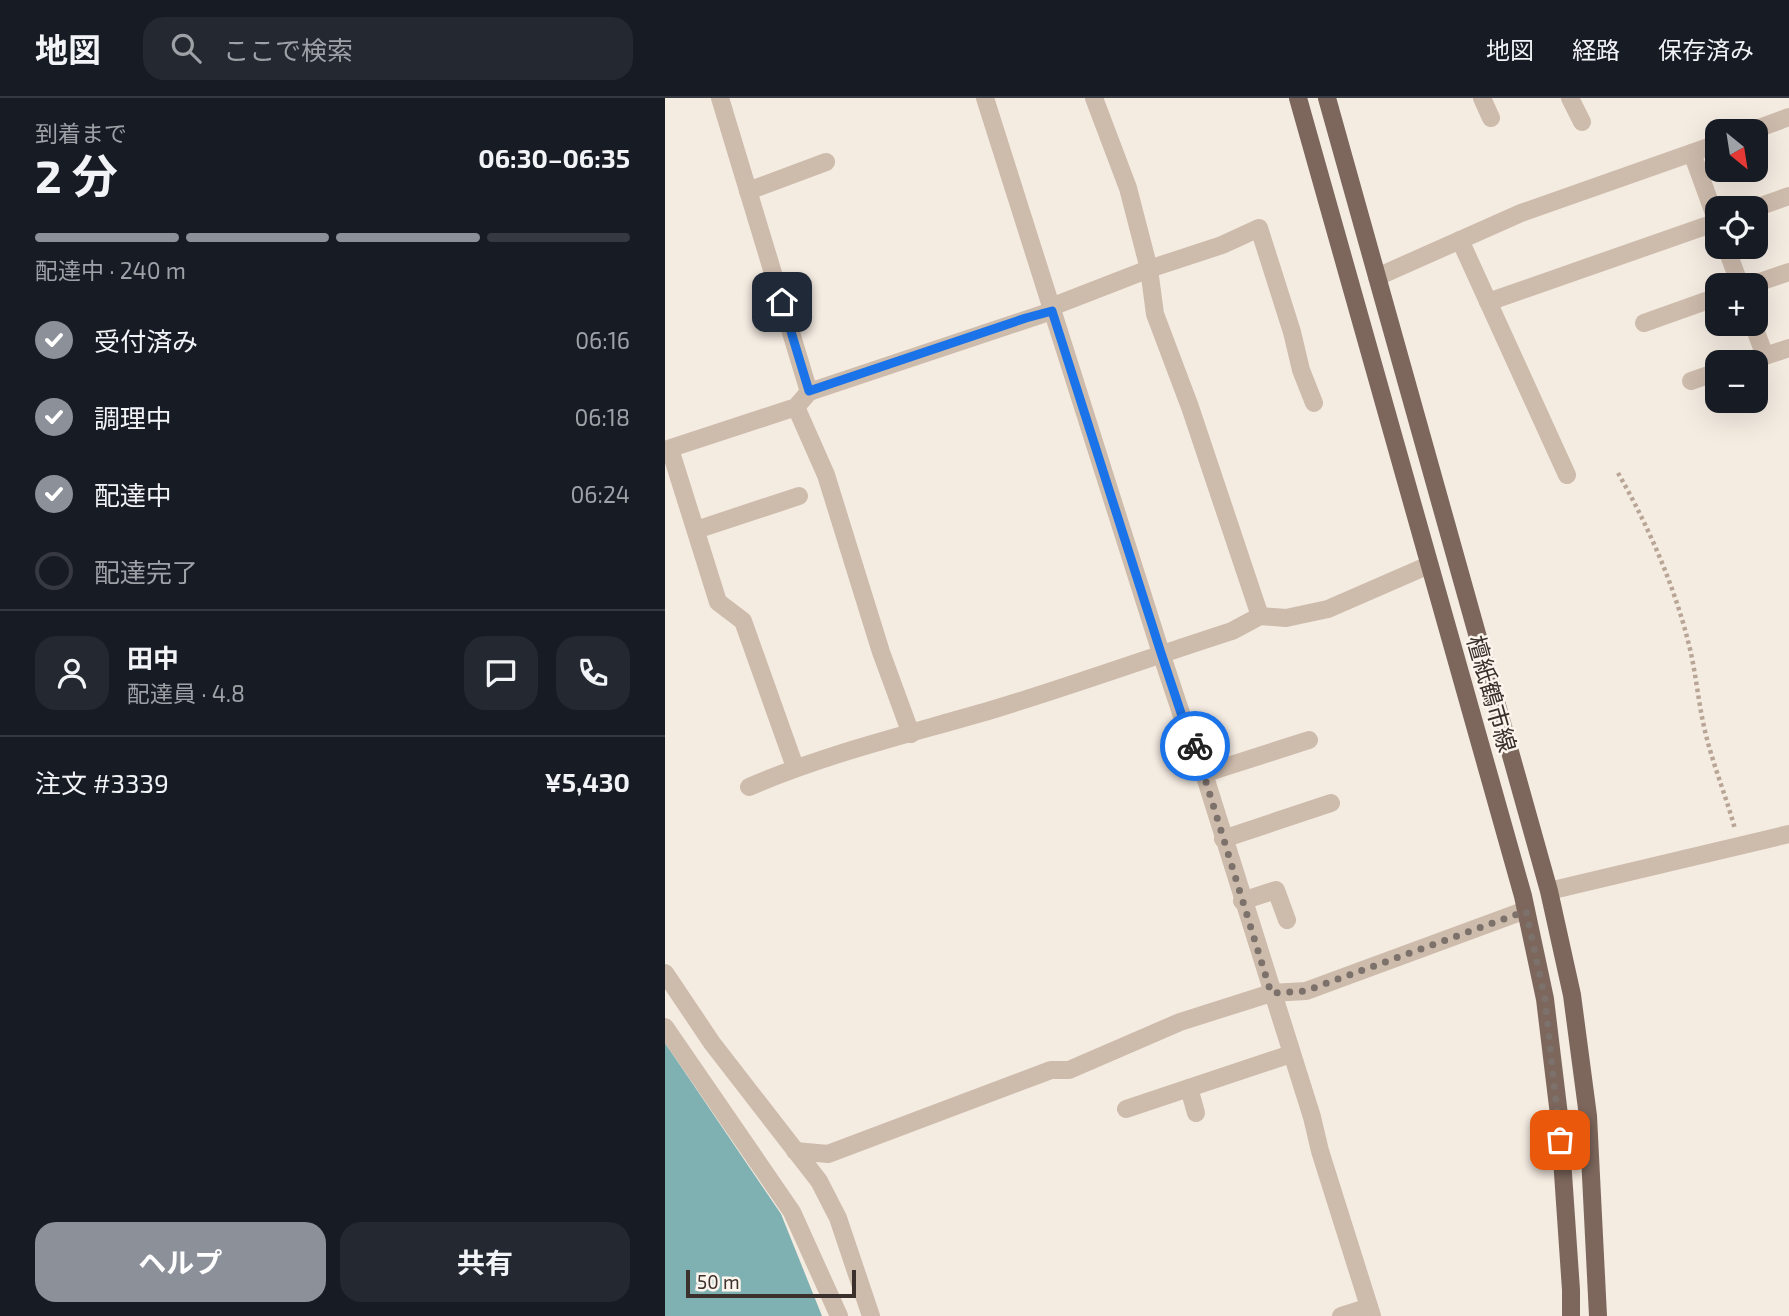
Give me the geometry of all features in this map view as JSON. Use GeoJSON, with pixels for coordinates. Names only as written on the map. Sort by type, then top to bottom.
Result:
{"type":"FeatureCollection","features":[{"type":"Feature","properties":{"kind":"main road","name":"檀紙鶴市線"},"geometry":{"type":"LineString","coordinates":[[1298,98],[1526,911],[1545,999],[1559,1115],[1571,1316]]}},
{"type":"Feature","properties":{"kind":"main road","name":"檀紙鶴市線"},"geometry":{"type":"LineString","coordinates":[[1327,98],[1549,891],[1572,995],[1588,1116],[1598,1316]]}},
{"type":"Feature","properties":{"kind":"street"},"geometry":{"type":"LineString","coordinates":[[720,98],[809,391]]}},
{"type":"Feature","properties":{"kind":"street"},"geometry":{"type":"LineString","coordinates":[[985,98],[1161,653],[1203,774],[1370,1311],[1342,1316]]}},
{"type":"Feature","properties":{"kind":"street"},"geometry":{"type":"LineString","coordinates":[[1094,98],[1128,188],[1150,269],[1155,314],[1260,617]]}},
{"type":"Feature","properties":{"kind":"street"},"geometry":{"type":"LineString","coordinates":[[1482,98],[1492,117]]}},
{"type":"Feature","properties":{"kind":"street"},"geometry":{"type":"LineString","coordinates":[[1570,98],[1582,122]]}},
{"type":"Feature","properties":{"kind":"street"},"geometry":{"type":"LineString","coordinates":[[1768,125],[1789,117]]}},
{"type":"Feature","properties":{"kind":"street"},"geometry":{"type":"LineString","coordinates":[[1377,276],[1521,213],[1705,148]]}},
{"type":"Feature","properties":{"kind":"street"},"geometry":{"type":"LineString","coordinates":[[1692,153],[1708,196]]}},
{"type":"Feature","properties":{"kind":"street"},"geometry":{"type":"LineString","coordinates":[[748,191],[826,162]]}},
{"type":"Feature","properties":{"kind":"street"},"geometry":{"type":"LineString","coordinates":[[1768,203],[1789,196]]}},
{"type":"Feature","properties":{"kind":"street"},"geometry":{"type":"LineString","coordinates":[[1488,302],[1705,226]]}},
{"type":"Feature","properties":{"kind":"street"},"geometry":{"type":"LineString","coordinates":[[795,767],[743,621],[718,602],[667,449],[796,407],[809,391],[1052,309],[1150,269],[1222,245],[1259,228],[1292,332],[1301,370],[1314,403]]}},
{"type":"Feature","properties":{"kind":"street"},"geometry":{"type":"LineString","coordinates":[[1460,240],[1567,475]]}},
{"type":"Feature","properties":{"kind":"street"},"geometry":{"type":"LineString","coordinates":[[1768,279],[1789,272]]}},
{"type":"Feature","properties":{"kind":"street"},"geometry":{"type":"LineString","coordinates":[[1644,323],[1705,301]]}},
{"type":"Feature","properties":{"kind":"street"},"geometry":{"type":"LineString","coordinates":[[1768,355],[1789,348]]}},
{"type":"Feature","properties":{"kind":"street"},"geometry":{"type":"LineString","coordinates":[[1691,381],[1705,376]]}},
{"type":"Feature","properties":{"kind":"street"},"geometry":{"type":"LineString","coordinates":[[796,407],[825,475],[881,652],[911,734]]}},
{"type":"Feature","properties":{"kind":"street"},"geometry":{"type":"LineString","coordinates":[[696,530],[799,496]]}},
{"type":"Feature","properties":{"kind":"street"},"geometry":{"type":"LineString","coordinates":[[749,787],[795,767],[1032,698],[1232,631],[1260,617],[1286,618],[1328,609],[1429,565]]}},
{"type":"Feature","properties":{"kind":"street"},"geometry":{"type":"LineString","coordinates":[[1203,774],[1309,740]]}},
{"type":"Feature","properties":{"kind":"street"},"geometry":{"type":"LineString","coordinates":[[1223,839],[1331,803]]}},
{"type":"Feature","properties":{"kind":"street"},"geometry":{"type":"LineString","coordinates":[[1549,891],[1789,834]]}},
{"type":"Feature","properties":{"kind":"street"},"geometry":{"type":"LineString","coordinates":[[1242,901],[1276,890],[1287,920]]}},
{"type":"Feature","properties":{"kind":"street"},"geometry":{"type":"LineString","coordinates":[[795,1151],[828,1154],[1051,1070],[1069,1070],[1180,1022],[1271,993],[1305,991],[1526,911]]}},
{"type":"Feature","properties":{"kind":"street"},"geometry":{"type":"LineString","coordinates":[[665,973],[712,1044],[818,1181],[838,1219],[871,1316]]}},
{"type":"Feature","properties":{"kind":"street"},"geometry":{"type":"LineString","coordinates":[[665,1027],[792,1212],[839,1316]]}},
{"type":"Feature","properties":{"kind":"street"},"geometry":{"type":"LineString","coordinates":[[1126,1109],[1291,1054]]}},
{"type":"Feature","properties":{"kind":"street"},"geometry":{"type":"LineString","coordinates":[[1189,1088],[1196,1113]]}},
{"type":"Feature","properties":{"kind":"path"},"geometry":{"type":"LineString","coordinates":[[1618,473],[1635,502],[1674,595],[1689,642],[1713,763],[1740,847]]}},
{"type":"Feature","properties":{"kind":"water"},"geometry":{"type":"Polygon","coordinates":[[[665,1043],[781,1214],[822,1316],[665,1316],[665,1043]]]}},
{"type":"Feature","properties":{"kind":"way so far"},"geometry":{"type":"LineString","coordinates":[[1195,746],[1271,993],[1305,991],[1526,911],[1545,999],[1560,1140]]}},
{"type":"Feature","properties":{"kind":"route"},"geometry":{"type":"LineString","coordinates":[[782,302],[809,391],[1052,311],[1161,653],[1185,725],[1195,746]]}}]}
